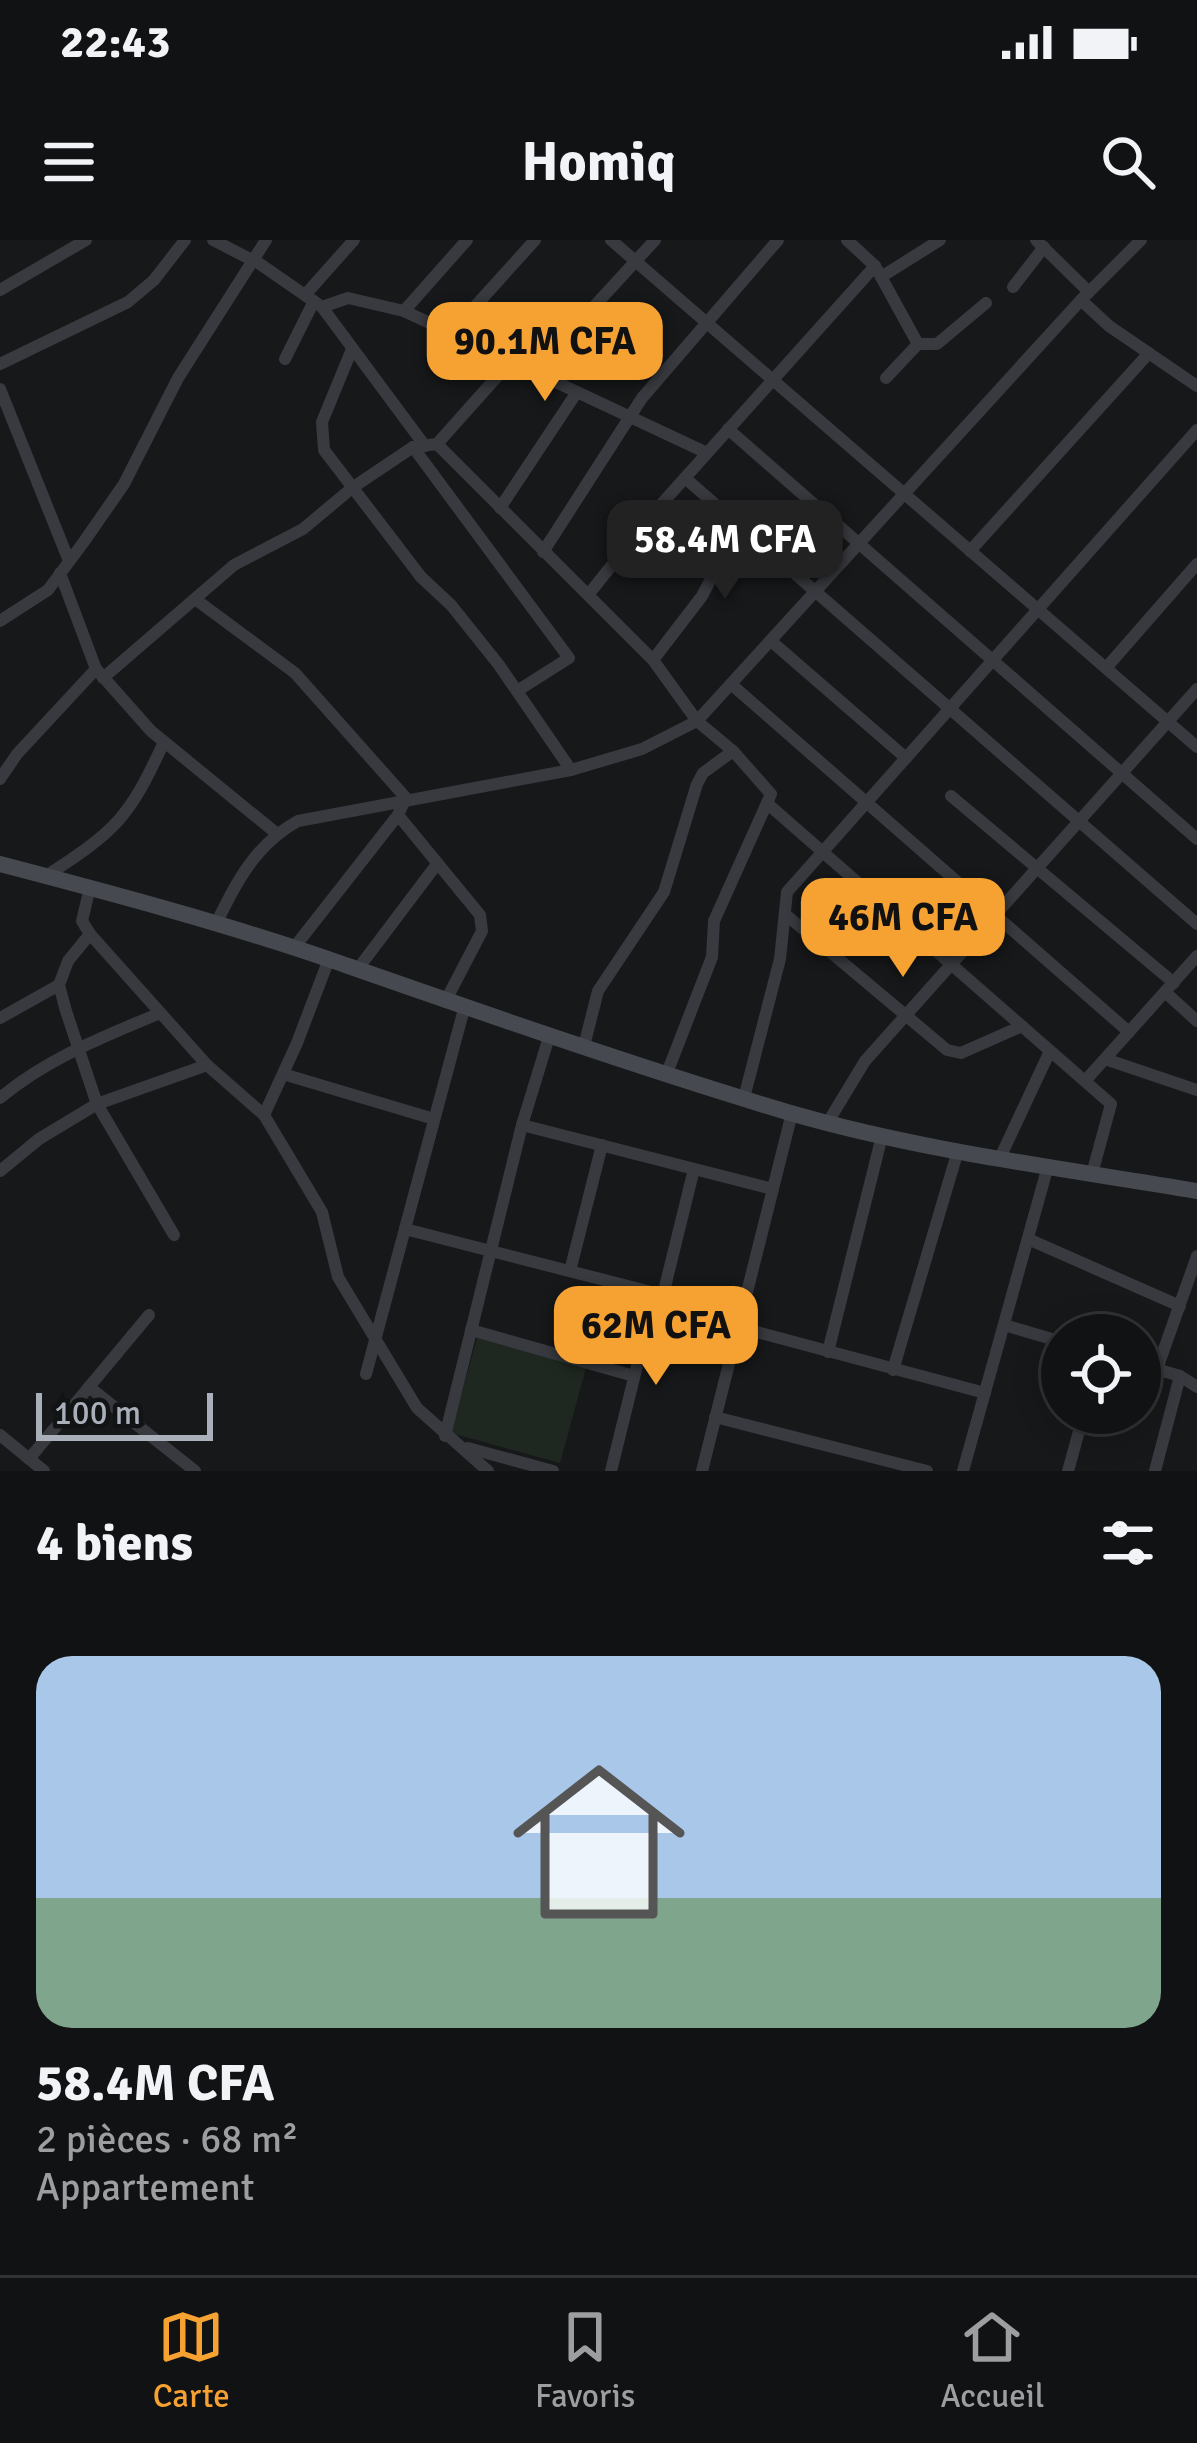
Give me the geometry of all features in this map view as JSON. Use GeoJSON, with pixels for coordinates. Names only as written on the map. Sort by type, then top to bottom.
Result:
{"type":"FeatureCollection","features":[{"type":"Feature","properties":{"kind":"main road"},"geometry":{"type":"LineString","coordinates":[[0,864],[328,959],[464,1009],[792,1113],[958,1154],[1197,1191]]}},
{"type":"Feature","properties":{"kind":"street"},"geometry":{"type":"LineString","coordinates":[[0,290],[86,240]]}},
{"type":"Feature","properties":{"kind":"street"},"geometry":{"type":"LineString","coordinates":[[0,364],[128,302],[154,280],[185,240]]}},
{"type":"Feature","properties":{"kind":"street"},"geometry":{"type":"LineString","coordinates":[[213,240],[314,301],[425,446],[569,658],[517,691]]}},
{"type":"Feature","properties":{"kind":"street"},"geometry":{"type":"LineString","coordinates":[[0,621],[48,590],[124,484],[178,378],[266,240]]}},
{"type":"Feature","properties":{"kind":"street"},"geometry":{"type":"LineString","coordinates":[[285,359],[314,301],[354,240]]}},
{"type":"Feature","properties":{"kind":"street"},"geometry":{"type":"LineString","coordinates":[[451,333],[535,240]]}},
{"type":"Feature","properties":{"kind":"street"},"geometry":{"type":"LineString","coordinates":[[611,240],[1197,747]]}},
{"type":"Feature","properties":{"kind":"street"},"geometry":{"type":"LineString","coordinates":[[534,372],[656,240]]}},
{"type":"Feature","properties":{"kind":"street"},"geometry":{"type":"LineString","coordinates":[[543,552],[629,416],[778,240]]}},
{"type":"Feature","properties":{"kind":"street"},"geometry":{"type":"LineString","coordinates":[[847,240],[878,271],[918,344]]}},
{"type":"Feature","properties":{"kind":"street"},"geometry":{"type":"LineString","coordinates":[[588,596],[707,452],[878,271],[940,240]]}},
{"type":"Feature","properties":{"kind":"street"},"geometry":{"type":"LineString","coordinates":[[216,924],[236,882],[276,833],[298,821],[571,770],[642,749],[697,721],[1141,240]]}},
{"type":"Feature","properties":{"kind":"street"},"geometry":{"type":"LineString","coordinates":[[1013,287],[1039,242],[1109,326],[1193,383],[1197,366]]}},
{"type":"Feature","properties":{"kind":"street"},"geometry":{"type":"LineString","coordinates":[[404,311],[458,243]]}},
{"type":"Feature","properties":{"kind":"street"},"geometry":{"type":"LineString","coordinates":[[314,301],[348,298],[404,311],[707,452]]}},
{"type":"Feature","properties":{"kind":"street"},"geometry":{"type":"LineString","coordinates":[[886,378],[918,344],[938,344],[986,303]]}},
{"type":"Feature","properties":{"kind":"street"},"geometry":{"type":"LineString","coordinates":[[352,349],[322,422],[324,450],[421,577],[451,605],[571,770]]}},
{"type":"Feature","properties":{"kind":"street"},"geometry":{"type":"LineString","coordinates":[[970,551],[1148,352]]}},
{"type":"Feature","properties":{"kind":"street"},"geometry":{"type":"LineString","coordinates":[[0,779],[17,754],[100,673],[234,565],[325,514],[352,488],[425,446],[511,361]]}},
{"type":"Feature","properties":{"kind":"street"},"geometry":{"type":"LineString","coordinates":[[0,389],[5,417],[65,567],[100,673],[164,742],[276,833]]}},
{"type":"Feature","properties":{"kind":"street"},"geometry":{"type":"LineString","coordinates":[[500,508],[577,392]]}},
{"type":"Feature","properties":{"kind":"street"},"geometry":{"type":"LineString","coordinates":[[728,429],[1197,839]]}},
{"type":"Feature","properties":{"kind":"street"},"geometry":{"type":"LineString","coordinates":[[744,1098],[780,959],[787,892],[1197,430]]}},
{"type":"Feature","properties":{"kind":"street"},"geometry":{"type":"LineString","coordinates":[[425,446],[500,508],[652,659],[697,721],[733,751],[771,794],[714,921],[712,957],[667,1073]]}},
{"type":"Feature","properties":{"kind":"street"},"geometry":{"type":"LineString","coordinates":[[685,478],[1197,924]]}},
{"type":"Feature","properties":{"kind":"street"},"geometry":{"type":"LineString","coordinates":[[652,659],[702,596],[715,571],[724,512]]}},
{"type":"Feature","properties":{"kind":"street"},"geometry":{"type":"LineString","coordinates":[[1106,668],[1197,564]]}},
{"type":"Feature","properties":{"kind":"street"},"geometry":{"type":"LineString","coordinates":[[195,599],[295,673],[406,798]]}},
{"type":"Feature","properties":{"kind":"street"},"geometry":{"type":"LineString","coordinates":[[771,641],[906,758]]}},
{"type":"Feature","properties":{"kind":"street"},"geometry":{"type":"LineString","coordinates":[[730,684],[1130,1032]]}},
{"type":"Feature","properties":{"kind":"street"},"geometry":{"type":"LineString","coordinates":[[828,1122],[865,1061],[1197,689]]}},
{"type":"Feature","properties":{"kind":"street"},"geometry":{"type":"LineString","coordinates":[[46,876],[95,844],[126,816],[164,742]]}},
{"type":"Feature","properties":{"kind":"street"},"geometry":{"type":"LineString","coordinates":[[584,1046],[598,992],[664,892],[697,784],[703,773],[733,751]]}},
{"type":"Feature","properties":{"kind":"street"},"geometry":{"type":"LineString","coordinates":[[951,796],[1169,987],[1197,1021]]}},
{"type":"Feature","properties":{"kind":"street"},"geometry":{"type":"LineString","coordinates":[[293,949],[406,798]]}},
{"type":"Feature","properties":{"kind":"street"},"geometry":{"type":"LineString","coordinates":[[769,805],[1111,1104],[1093,1174]]}},
{"type":"Feature","properties":{"kind":"street"},"geometry":{"type":"LineString","coordinates":[[398,814],[480,915],[482,931],[445,1002]]}},
{"type":"Feature","properties":{"kind":"street"},"geometry":{"type":"LineString","coordinates":[[357,970],[437,864]]}},
{"type":"Feature","properties":{"kind":"street"},"geometry":{"type":"LineString","coordinates":[[90,887],[82,921],[89,934],[207,1065],[264,1115],[322,1212],[338,1277],[417,1408],[488,1471]]}},
{"type":"Feature","properties":{"kind":"street"},"geometry":{"type":"LineString","coordinates":[[785,914],[947,1050],[961,1053],[1022,1025]]}},
{"type":"Feature","properties":{"kind":"street"},"geometry":{"type":"LineString","coordinates":[[89,934],[68,961],[59,986],[97,1104],[174,1235]]}},
{"type":"Feature","properties":{"kind":"street"},"geometry":{"type":"LineString","coordinates":[[1085,1082],[1197,956]]}},
{"type":"Feature","properties":{"kind":"street"},"geometry":{"type":"LineString","coordinates":[[264,1115],[328,959]]}},
{"type":"Feature","properties":{"kind":"street"},"geometry":{"type":"LineString","coordinates":[[0,1018],[59,986]]}},
{"type":"Feature","properties":{"kind":"street"},"geometry":{"type":"LineString","coordinates":[[366,1374],[464,1009]]}},
{"type":"Feature","properties":{"kind":"street"},"geometry":{"type":"LineString","coordinates":[[0,1098],[26,1076],[78,1047],[160,1013]]}},
{"type":"Feature","properties":{"kind":"street"},"geometry":{"type":"LineString","coordinates":[[445,1436],[522,1125],[550,1037]]}},
{"type":"Feature","properties":{"kind":"street"},"geometry":{"type":"LineString","coordinates":[[999,1160],[1050,1051]]}},
{"type":"Feature","properties":{"kind":"street"},"geometry":{"type":"LineString","coordinates":[[1105,1059],[1197,1090]]}},
{"type":"Feature","properties":{"kind":"street"},"geometry":{"type":"LineString","coordinates":[[0,1171],[39,1139],[97,1104],[207,1065]]}},
{"type":"Feature","properties":{"kind":"street"},"geometry":{"type":"LineString","coordinates":[[283,1074],[434,1119]]}},
{"type":"Feature","properties":{"kind":"street"},"geometry":{"type":"LineString","coordinates":[[701,1471],[792,1113]]}},
{"type":"Feature","properties":{"kind":"street"},"geometry":{"type":"LineString","coordinates":[[522,1125],[773,1189]]}},
{"type":"Feature","properties":{"kind":"street"},"geometry":{"type":"LineString","coordinates":[[828,1352],[882,1136]]}},
{"type":"Feature","properties":{"kind":"street"},"geometry":{"type":"LineString","coordinates":[[570,1271],[602,1145]]}},
{"type":"Feature","properties":{"kind":"street"},"geometry":{"type":"LineString","coordinates":[[893,1370],[958,1154]]}},
{"type":"Feature","properties":{"kind":"street"},"geometry":{"type":"LineString","coordinates":[[964,1471],[1048,1166]]}},
{"type":"Feature","properties":{"kind":"street"},"geometry":{"type":"LineString","coordinates":[[611,1471],[694,1168]]}},
{"type":"Feature","properties":{"kind":"street"},"geometry":{"type":"LineString","coordinates":[[405,1229],[659,1294],[828,1352],[985,1393]]}},
{"type":"Feature","properties":{"kind":"street"},"geometry":{"type":"LineString","coordinates":[[1028,1238],[1180,1306]]}},
{"type":"Feature","properties":{"kind":"street"},"geometry":{"type":"LineString","coordinates":[[1161,1359],[1197,1256]]}},
{"type":"Feature","properties":{"kind":"street"},"geometry":{"type":"LineString","coordinates":[[29,1459],[149,1315]]}},
{"type":"Feature","properties":{"kind":"street"},"geometry":{"type":"LineString","coordinates":[[1004,1325],[1041,1336]]}},
{"type":"Feature","properties":{"kind":"street"},"geometry":{"type":"LineString","coordinates":[[471,1330],[634,1376]]}},
{"type":"Feature","properties":{"kind":"street"},"geometry":{"type":"LineString","coordinates":[[1161,1371],[1197,1387]]}},
{"type":"Feature","properties":{"kind":"street"},"geometry":{"type":"LineString","coordinates":[[1156,1471],[1180,1376]]}},
{"type":"Feature","properties":{"kind":"street"},"geometry":{"type":"LineString","coordinates":[[89,1387],[195,1471]]}},
{"type":"Feature","properties":{"kind":"street"},"geometry":{"type":"LineString","coordinates":[[715,1417],[927,1471]]}},
{"type":"Feature","properties":{"kind":"street"},"geometry":{"type":"LineString","coordinates":[[1068,1471],[1078,1434]]}},
{"type":"Feature","properties":{"kind":"street"},"geometry":{"type":"LineString","coordinates":[[0,1435],[44,1471]]}},
{"type":"Feature","properties":{"kind":"street"},"geometry":{"type":"LineString","coordinates":[[461,1446],[554,1471]]}},
{"type":"Feature","properties":{"kind":"shaded area"},"geometry":{"type":"Polygon","coordinates":[[[477,1338],[586,1368],[560,1463],[451,1433],[477,1338]]]}}]}
